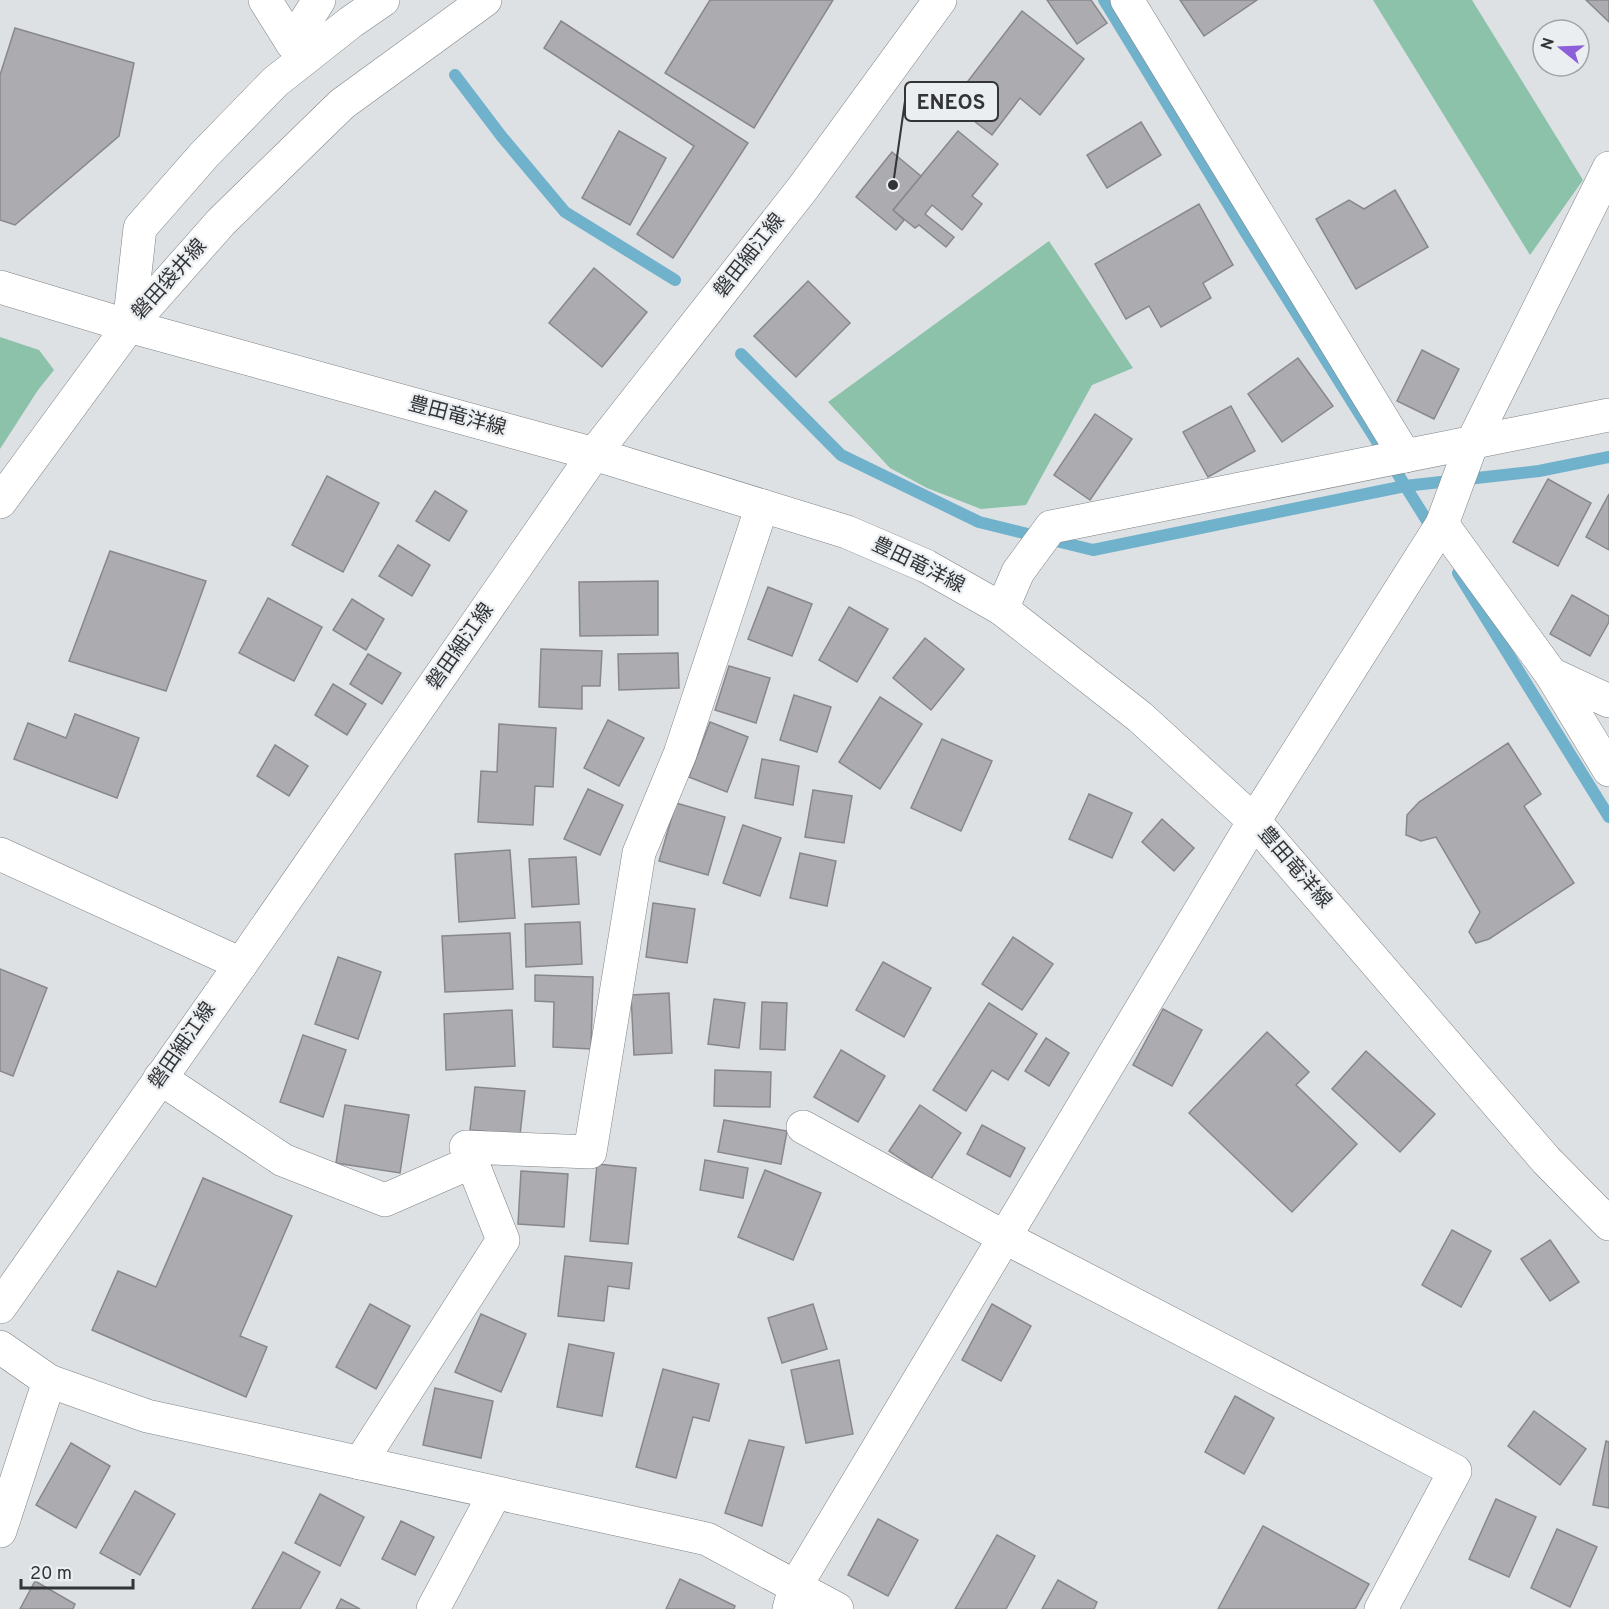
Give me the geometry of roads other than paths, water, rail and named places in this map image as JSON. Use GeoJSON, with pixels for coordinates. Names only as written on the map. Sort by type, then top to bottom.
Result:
{"type":"FeatureCollection","features":[{"type":"Feature","properties":{"kind":"main road"},"geometry":{"type":"LineString","coordinates":[[265,0],[299,50]]}},
{"type":"Feature","properties":{"kind":"main road"},"geometry":{"type":"LineString","coordinates":[[299,50],[319,0]]}},
{"type":"Feature","properties":{"kind":"main road","name":"磐田袋井線"},"geometry":{"type":"LineString","coordinates":[[129,326],[140,228],[204,155],[275,82],[299,50],[351,22],[383,0]]}},
{"type":"Feature","properties":{"kind":"main road","name":"磐田袋井線"},"geometry":{"type":"LineString","coordinates":[[129,326],[221,222],[342,104],[485,0]]}},
{"type":"Feature","properties":{"kind":"main road","name":"磐田細江線"},"geometry":{"type":"LineString","coordinates":[[0,1307],[594,454],[803,188],[940,0]]}},
{"type":"Feature","properties":{"kind":"main road"},"geometry":{"type":"LineString","coordinates":[[1127,0],[1405,456]]}},
{"type":"Feature","properties":{"kind":"main road"},"geometry":{"type":"LineString","coordinates":[[792,1598],[1004,1237],[1254,821],[1442,524],[1472,443],[1609,168]]}},
{"type":"Feature","properties":{"kind":"main road","name":"豊田竜洋線"},"geometry":{"type":"LineString","coordinates":[[0,287],[129,326],[594,454],[847,531],[926,566],[1002,609],[1140,717],[1254,821],[1546,1160],[1609,1224]]}},
{"type":"Feature","properties":{"kind":"main road"},"geometry":{"type":"LineString","coordinates":[[0,502],[129,326]]}},
{"type":"Feature","properties":{"kind":"main road"},"geometry":{"type":"LineString","coordinates":[[1002,609],[1018,572],[1052,527],[1609,416]]}},
{"type":"Feature","properties":{"kind":"main road"},"geometry":{"type":"LineString","coordinates":[[360,1463],[503,1240],[466,1147],[590,1152],[639,853],[680,754],[762,506]]}},
{"type":"Feature","properties":{"kind":"main road"},"geometry":{"type":"LineString","coordinates":[[1442,524],[1551,674],[1609,770]]}},
{"type":"Feature","properties":{"kind":"main road"},"geometry":{"type":"LineString","coordinates":[[1551,674],[1609,701]]}},
{"type":"Feature","properties":{"kind":"main road"},"geometry":{"type":"LineString","coordinates":[[0,854],[241,964]]}},
{"type":"Feature","properties":{"kind":"main road"},"geometry":{"type":"LineString","coordinates":[[160,1078],[283,1160],[385,1200],[472,1162]]}},
{"type":"Feature","properties":{"kind":"main road"},"geometry":{"type":"LineString","coordinates":[[803,1127],[1004,1237],[1455,1471],[1381,1609]]}},
{"type":"Feature","properties":{"kind":"main road"},"geometry":{"type":"LineString","coordinates":[[0,1347],[50,1381],[147,1416],[707,1539],[792,1598],[837,1609]]}},
{"type":"Feature","properties":{"kind":"main road"},"geometry":{"type":"LineString","coordinates":[[0,1532],[50,1381]]}},
{"type":"Feature","properties":{"kind":"main road"},"geometry":{"type":"LineString","coordinates":[[433,1609],[495,1493]]}},
{"type":"Feature","properties":{"kind":"waterway"},"geometry":{"type":"LineString","coordinates":[[1104,0],[1244,230],[1378,443]]}},
{"type":"Feature","properties":{"kind":"waterway"},"geometry":{"type":"LineString","coordinates":[[455,75],[502,137],[565,212],[675,280]]}},
{"type":"Feature","properties":{"kind":"waterway"},"geometry":{"type":"LineString","coordinates":[[741,354],[841,455],[979,522],[1093,550],[1405,486],[1539,471],[1609,457]]}},
{"type":"Feature","properties":{"kind":"waterway"},"geometry":{"type":"LineString","coordinates":[[1389,460],[1434,532]]}},
{"type":"Feature","properties":{"kind":"waterway"},"geometry":{"type":"LineString","coordinates":[[1458,573],[1609,817]]}},
{"type":"Feature","properties":{"kind":"place","name":"ENEOS"},"geometry":{"type":"Point","coordinates":[893,185]}}]}
